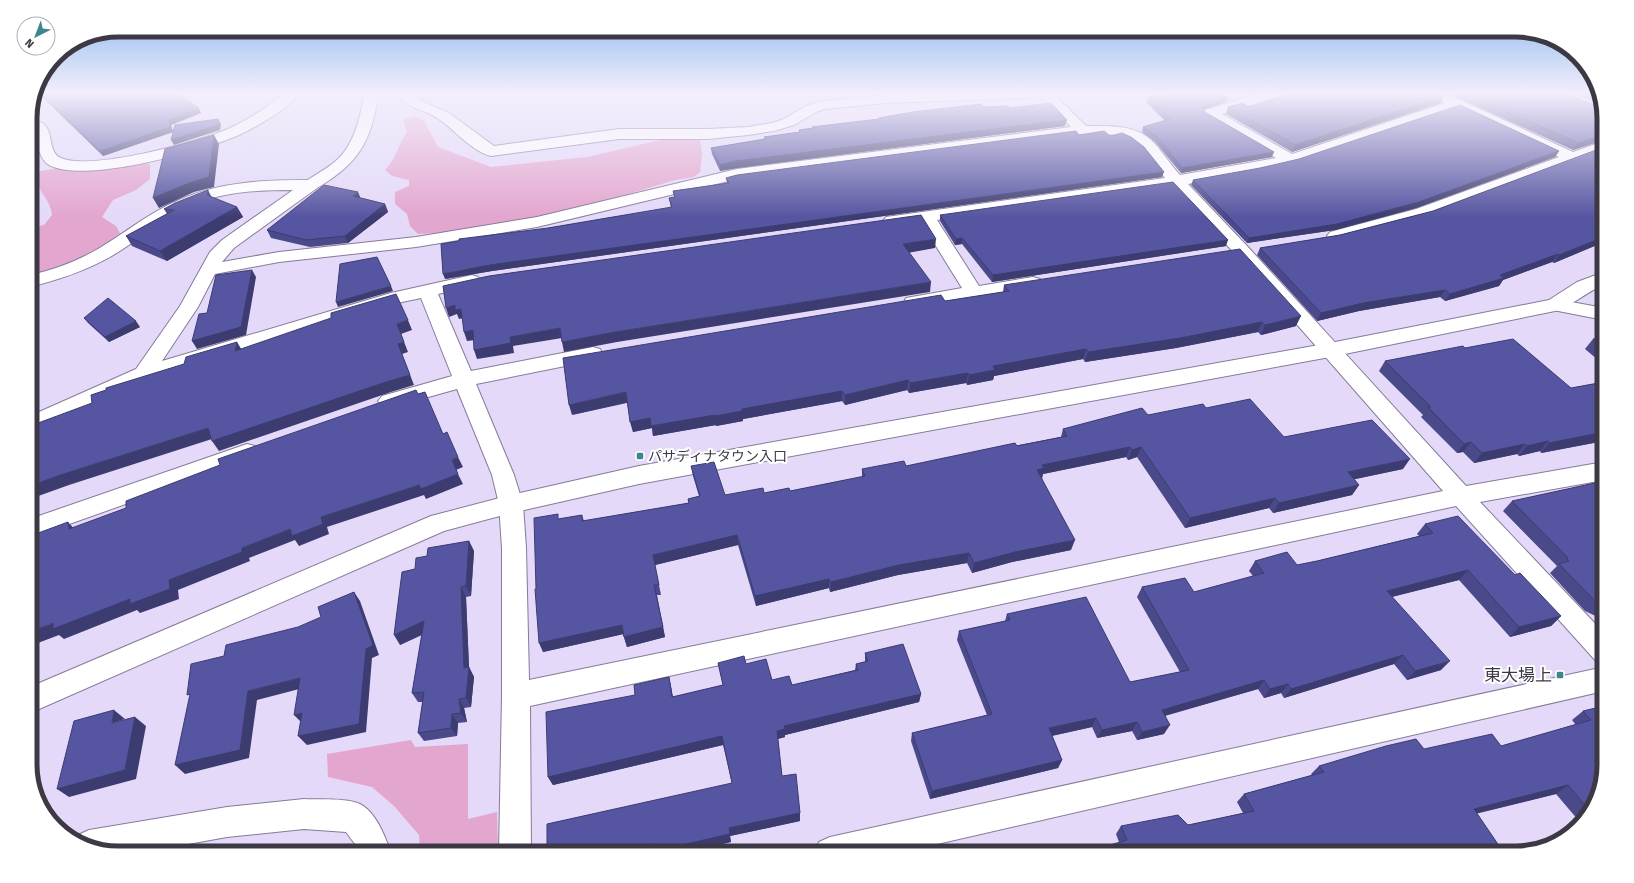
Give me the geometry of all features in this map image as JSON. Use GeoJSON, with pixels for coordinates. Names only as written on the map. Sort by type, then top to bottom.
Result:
{"type":"FeatureCollection","features":[{"type":"Feature","properties":{"kind":"street"},"geometry":{"type":"LineString","coordinates":[[43,135],[48,155],[54,162],[71,166],[108,164],[173,151],[224,135]]}},
{"type":"Feature","properties":{"kind":"street"},"geometry":{"type":"LineString","coordinates":[[143,374],[188,307],[216,256],[228,244],[344,162],[354,149],[360,135]]}},
{"type":"Feature","properties":{"kind":"street"},"geometry":{"type":"LineString","coordinates":[[467,135],[491,151],[610,135]]}},
{"type":"Feature","properties":{"kind":"street"},"geometry":{"type":"LineString","coordinates":[[209,270],[279,258],[416,242],[537,222],[737,174],[1041,135]]}},
{"type":"Feature","properties":{"kind":"street"},"geometry":{"type":"LineString","coordinates":[[1132,135],[1144,142],[1176,181],[1242,251],[1461,496],[1597,644]]}},
{"type":"Feature","properties":{"kind":"street"},"geometry":{"type":"LineString","coordinates":[[1248,135],[1290,160]]}},
{"type":"Feature","properties":{"kind":"street"},"geometry":{"type":"LineString","coordinates":[[879,222],[1176,181],[1258,167],[1290,160],[1364,135]]}},
{"type":"Feature","properties":{"kind":"street"},"geometry":{"type":"LineString","coordinates":[[1525,135],[1574,158]]}},
{"type":"Feature","properties":{"kind":"street"},"geometry":{"type":"LineString","coordinates":[[1320,239],[1422,213],[1597,149]]}},
{"type":"Feature","properties":{"kind":"street"},"geometry":{"type":"LineString","coordinates":[[37,279],[70,269],[94,258],[157,217],[201,197],[241,187],[311,185]]}},
{"type":"Feature","properties":{"kind":"street"},"geometry":{"type":"LineString","coordinates":[[926,216],[974,292]]}},
{"type":"Feature","properties":{"kind":"street"},"geometry":{"type":"LineString","coordinates":[[1218,254],[1265,247]]}},
{"type":"Feature","properties":{"kind":"street"},"geometry":{"type":"LineString","coordinates":[[37,422],[143,374],[398,297],[485,279]]}},
{"type":"Feature","properties":{"kind":"street"},"geometry":{"type":"LineString","coordinates":[[897,305],[1053,280]]}},
{"type":"Feature","properties":{"kind":"street"},"geometry":{"type":"LineString","coordinates":[[1555,305],[1584,286],[1597,281]]}},
{"type":"Feature","properties":{"kind":"street"},"geometry":{"type":"LineString","coordinates":[[426,290],[503,475],[511,504],[514,548],[516,696],[515,846]]}},
{"type":"Feature","properties":{"kind":"street"},"geometry":{"type":"LineString","coordinates":[[37,697],[439,523],[511,504],[639,475],[1330,350],[1555,305],[1597,313]]}},
{"type":"Feature","properties":{"kind":"street"},"geometry":{"type":"LineString","coordinates":[[369,408],[398,398],[463,380],[609,351]]}},
{"type":"Feature","properties":{"kind":"street"},"geometry":{"type":"LineString","coordinates":[[37,526],[262,446]]}},
{"type":"Feature","properties":{"kind":"street"},"geometry":{"type":"LineString","coordinates":[[516,696],[1461,496],[1597,472]]}},
{"type":"Feature","properties":{"kind":"street"},"geometry":{"type":"LineString","coordinates":[[861,846],[1597,681]]}},
{"type":"Feature","properties":{"kind":"street"},"geometry":{"type":"LineString","coordinates":[[101,844],[227,822],[304,814],[354,817],[371,840],[373,846]]}},
{"type":"Feature","properties":{"kind":"shaded area"},"geometry":{"type":"Polygon","coordinates":[[[405,135],[432,135],[438,147],[491,167],[587,157],[665,139],[700,139],[702,154],[700,172],[694,177],[675,180],[602,202],[532,219],[438,233],[418,234],[410,226],[407,214],[395,204],[395,192],[409,186],[409,180],[392,176],[385,170],[392,161],[405,135]]]}},
{"type":"Feature","properties":{"kind":"shaded area"},"geometry":{"type":"Polygon","coordinates":[[[133,162],[150,164],[150,179],[136,190],[113,200],[102,217],[116,226],[120,233],[102,247],[81,260],[37,273],[37,226],[44,225],[52,215],[37,180],[37,172],[53,169],[98,170],[133,162]]]}},
{"type":"Feature","properties":{"kind":"shaded area"},"geometry":{"type":"Polygon","coordinates":[[[411,740],[415,747],[468,744],[468,819],[497,812],[498,846],[420,846],[419,835],[394,806],[372,787],[328,777],[327,754],[411,740]]]}},
{"type":"Feature","properties":{"kind":"building"},"geometry":{"type":"Polygon","coordinates":[[[84,135],[146,135],[100,151],[84,135]]]}},
{"type":"Feature","properties":{"kind":"building"},"geometry":{"type":"Polygon","coordinates":[[[172,135],[186,135],[171,140],[172,135]]]}},
{"type":"Feature","properties":{"kind":"building"},"geometry":{"type":"Polygon","coordinates":[[[214,135],[209,177],[189,183],[153,198],[165,149],[214,135]]]}},
{"type":"Feature","properties":{"kind":"building"},"geometry":{"type":"Polygon","coordinates":[[[777,135],[944,135],[736,161],[720,165],[711,148],[765,139],[764,137],[777,135]]]}},
{"type":"Feature","properties":{"kind":"building"},"geometry":{"type":"Polygon","coordinates":[[[1044,135],[1127,135],[1144,147],[1164,172],[490,265],[443,274],[441,244],[459,241],[459,239],[548,228],[672,207],[669,198],[675,197],[673,191],[729,183],[726,178],[737,175],[1044,135]]]}},
{"type":"Feature","properties":{"kind":"building"},"geometry":{"type":"Polygon","coordinates":[[[1154,135],[1245,135],[1274,152],[1182,168],[1154,135]]]}},
{"type":"Feature","properties":{"kind":"building"},"geometry":{"type":"Polygon","coordinates":[[[1278,135],[1325,135],[1295,145],[1278,135]]]}},
{"type":"Feature","properties":{"kind":"building"},"geometry":{"type":"Polygon","coordinates":[[[1370,135],[1525,135],[1559,151],[1419,202],[1337,224],[1249,238],[1193,180],[1260,168],[1299,159],[1370,135]]]}},
{"type":"Feature","properties":{"kind":"building"},"geometry":{"type":"Polygon","coordinates":[[[1561,135],[1597,135],[1597,137],[1578,143],[1561,135]]]}},
{"type":"Feature","properties":{"kind":"building"},"geometry":{"type":"Polygon","coordinates":[[[1597,150],[1597,240],[1559,255],[1558,254],[1500,275],[1504,278],[1450,294],[1445,290],[1363,303],[1321,313],[1260,248],[1340,235],[1433,211],[1597,150]]]}},
{"type":"Feature","properties":{"kind":"building"},"geometry":{"type":"Polygon","coordinates":[[[1173,182],[1228,240],[993,275],[962,238],[956,239],[940,215],[1173,182]]]}},
{"type":"Feature","properties":{"kind":"building"},"geometry":{"type":"Polygon","coordinates":[[[324,185],[358,192],[353,196],[385,204],[345,236],[306,240],[267,230],[324,185]]]}},
{"type":"Feature","properties":{"kind":"building"},"geometry":{"type":"Polygon","coordinates":[[[208,190],[207,195],[237,207],[160,251],[126,236],[174,210],[164,209],[208,190]]]}},
{"type":"Feature","properties":{"kind":"building"},"geometry":{"type":"Polygon","coordinates":[[[921,215],[936,239],[903,244],[931,282],[615,332],[562,342],[560,328],[510,337],[511,343],[474,350],[473,330],[464,332],[461,309],[455,310],[455,305],[446,308],[443,286],[489,276],[921,215]]]}},
{"type":"Feature","properties":{"kind":"building"},"geometry":{"type":"Polygon","coordinates":[[[1240,249],[1301,316],[1265,325],[1262,322],[1180,338],[1088,352],[1086,349],[993,366],[995,370],[969,375],[968,373],[910,383],[908,380],[845,395],[842,391],[742,409],[742,411],[715,416],[651,426],[650,418],[630,422],[626,392],[569,405],[563,358],[941,295],[945,301],[1009,291],[1004,285],[1240,249]]]}},
{"type":"Feature","properties":{"kind":"building"},"geometry":{"type":"Polygon","coordinates":[[[377,257],[391,286],[336,302],[340,264],[377,257]]]}},
{"type":"Feature","properties":{"kind":"building"},"geometry":{"type":"Polygon","coordinates":[[[252,270],[241,327],[192,341],[199,314],[207,313],[216,275],[252,270]]]}},
{"type":"Feature","properties":{"kind":"building"},"geometry":{"type":"Polygon","coordinates":[[[396,294],[408,320],[397,324],[404,342],[398,344],[410,375],[212,441],[208,428],[37,483],[37,423],[92,403],[91,395],[106,390],[106,388],[184,364],[186,357],[237,342],[235,351],[331,318],[331,313],[396,294]]]}},
{"type":"Feature","properties":{"kind":"building"},"geometry":{"type":"Polygon","coordinates":[[[108,298],[136,321],[105,337],[84,318],[108,298]]]}},
{"type":"Feature","properties":{"kind":"building"},"geometry":{"type":"Polygon","coordinates":[[[1513,339],[1571,388],[1597,383],[1597,433],[1549,443],[1548,441],[1527,446],[1525,444],[1482,453],[1471,442],[1464,444],[1428,407],[1431,407],[1385,361],[1463,346],[1465,348],[1513,339]]]}},
{"type":"Feature","properties":{"kind":"building"},"geometry":{"type":"Polygon","coordinates":[[[416,390],[418,394],[425,392],[443,434],[447,432],[458,457],[452,460],[458,474],[421,489],[419,485],[321,517],[323,524],[292,536],[290,529],[242,548],[242,552],[169,580],[170,589],[130,604],[130,599],[53,629],[53,623],[37,629],[37,533],[68,522],[69,529],[126,508],[126,501],[220,465],[218,459],[416,390]]]}},
{"type":"Feature","properties":{"kind":"building"},"geometry":{"type":"Polygon","coordinates":[[[1250,399],[1284,437],[1372,420],[1410,459],[1348,472],[1359,485],[1279,503],[1275,498],[1190,518],[1141,447],[1132,450],[1130,447],[1042,465],[1044,468],[1037,470],[1075,540],[1015,552],[974,563],[969,553],[899,565],[831,582],[829,579],[755,596],[737,535],[653,555],[659,585],[654,585],[663,627],[624,637],[622,625],[539,643],[535,589],[534,518],[558,514],[558,519],[582,515],[582,521],[689,503],[688,499],[700,496],[691,466],[714,462],[725,495],[763,488],[764,493],[789,488],[790,491],[865,476],[862,469],[904,461],[906,466],[1015,443],[1017,446],[1067,436],[1063,429],[1142,408],[1148,415],[1203,404],[1206,408],[1250,399]]]}},
{"type":"Feature","properties":{"kind":"building"},"geometry":{"type":"Polygon","coordinates":[[[1597,483],[1597,602],[1559,564],[1569,561],[1566,558],[1568,558],[1512,501],[1597,483]]]}},
{"type":"Feature","properties":{"kind":"building"},"geometry":{"type":"Polygon","coordinates":[[[1458,516],[1515,575],[1520,573],[1561,616],[1519,627],[1468,570],[1387,591],[1450,661],[1415,671],[1403,655],[1291,689],[1288,684],[1270,689],[1264,680],[1162,710],[1170,725],[1142,732],[1137,722],[1102,730],[1096,718],[1049,728],[1062,760],[932,791],[912,733],[992,714],[959,631],[1010,620],[1007,614],[1086,597],[1130,682],[1189,670],[1142,587],[1185,578],[1194,592],[1264,573],[1255,561],[1287,552],[1297,565],[1317,561],[1433,533],[1425,524],[1458,516]]]}},
{"type":"Feature","properties":{"kind":"building"},"geometry":{"type":"Polygon","coordinates":[[[469,541],[466,586],[461,587],[464,668],[469,667],[466,698],[459,699],[461,713],[452,714],[451,728],[418,733],[424,692],[412,693],[424,621],[394,635],[402,572],[415,569],[416,558],[427,556],[428,548],[469,541]]]}},
{"type":"Feature","properties":{"kind":"building"},"geometry":{"type":"Polygon","coordinates":[[[354,592],[373,645],[366,649],[359,724],[298,736],[302,713],[294,715],[300,678],[248,691],[240,750],[175,765],[190,694],[187,695],[191,664],[224,656],[226,645],[298,627],[321,617],[318,607],[354,592]]]}},
{"type":"Feature","properties":{"kind":"building"},"geometry":{"type":"Polygon","coordinates":[[[903,644],[921,694],[784,726],[785,729],[777,731],[782,776],[796,774],[800,813],[729,828],[730,834],[677,846],[650,846],[650,844],[641,846],[547,846],[547,824],[732,783],[722,736],[548,777],[546,712],[635,695],[634,685],[669,677],[672,697],[723,685],[718,663],[744,656],[746,664],[766,659],[772,680],[789,676],[792,685],[858,670],[856,664],[868,661],[865,653],[903,644]]]}},
{"type":"Feature","properties":{"kind":"building"},"geometry":{"type":"Polygon","coordinates":[[[1597,708],[1597,765],[1594,786],[1589,801],[1586,806],[1568,785],[1474,809],[1499,846],[1107,846],[1127,840],[1121,826],[1178,815],[1188,825],[1254,811],[1244,794],[1324,772],[1319,766],[1386,746],[1416,739],[1424,749],[1492,734],[1501,746],[1591,720],[1583,711],[1597,708]]]}},
{"type":"Feature","properties":{"kind":"building"},"geometry":{"type":"Polygon","coordinates":[[[114,710],[112,723],[135,717],[125,770],[57,789],[74,721],[114,710]]]}},
{"type":"Feature","properties":{"kind":"place","name":"パサディナタウン入口"},"geometry":{"type":"Point","coordinates":[640,456]}},
{"type":"Feature","properties":{"kind":"place","name":"東大場上"},"geometry":{"type":"Point","coordinates":[1560,675]}}]}
